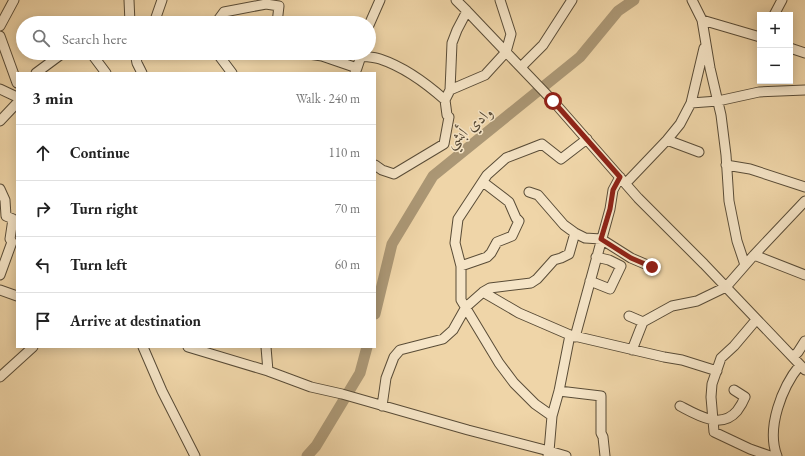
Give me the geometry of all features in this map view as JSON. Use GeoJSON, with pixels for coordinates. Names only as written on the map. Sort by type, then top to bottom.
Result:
{"type":"FeatureCollection","features":[{"type":"Feature","properties":{"kind":"street"},"geometry":{"type":"LineString","coordinates":[[0,26],[14,0]]}},
{"type":"Feature","properties":{"kind":"street"},"geometry":{"type":"LineString","coordinates":[[129,0],[130,16]]}},
{"type":"Feature","properties":{"kind":"street"},"geometry":{"type":"LineString","coordinates":[[156,16],[162,0]]}},
{"type":"Feature","properties":{"kind":"street"},"geometry":{"type":"LineString","coordinates":[[373,16],[380,0]]}},
{"type":"Feature","properties":{"kind":"street"},"geometry":{"type":"LineString","coordinates":[[456,0],[553,101],[638,198],[726,287],[802,368],[793,374],[782,394],[774,423],[773,440],[777,456]]}},
{"type":"Feature","properties":{"kind":"street"},"geometry":{"type":"LineString","coordinates":[[450,90],[485,75],[506,52],[511,34],[500,0]]}},
{"type":"Feature","properties":{"kind":"street"},"geometry":{"type":"LineString","coordinates":[[524,70],[543,46],[572,0]]}},
{"type":"Feature","properties":{"kind":"street"},"geometry":{"type":"LineString","coordinates":[[692,0],[702,20],[705,43],[718,101],[724,139],[729,201],[745,265]]}},
{"type":"Feature","properties":{"kind":"street"},"geometry":{"type":"LineString","coordinates":[[776,12],[782,0]]}},
{"type":"Feature","properties":{"kind":"street"},"geometry":{"type":"LineString","coordinates":[[221,16],[224,12],[267,2],[279,6],[278,16]]}},
{"type":"Feature","properties":{"kind":"street"},"geometry":{"type":"LineString","coordinates":[[376,166],[382,170],[394,174],[444,144],[449,117],[447,115],[445,100],[450,90],[452,43],[456,30],[467,11]]}},
{"type":"Feature","properties":{"kind":"street"},"geometry":{"type":"LineString","coordinates":[[702,20],[757,36]]}},
{"type":"Feature","properties":{"kind":"street"},"geometry":{"type":"LineString","coordinates":[[0,36],[16,80]]}},
{"type":"Feature","properties":{"kind":"street"},"geometry":{"type":"LineString","coordinates":[[548,454],[552,416],[572,336],[590,282],[610,209],[613,190],[667,140],[680,124],[691,103],[705,43]]}},
{"type":"Feature","properties":{"kind":"street"},"geometry":{"type":"LineString","coordinates":[[793,49],[805,53]]}},
{"type":"Feature","properties":{"kind":"street"},"geometry":{"type":"LineString","coordinates":[[376,58],[410,74],[431,87],[445,100]]}},
{"type":"Feature","properties":{"kind":"street"},"geometry":{"type":"LineString","coordinates":[[37,72],[54,60]]}},
{"type":"Feature","properties":{"kind":"street"},"geometry":{"type":"LineString","coordinates":[[96,60],[105,72]]}},
{"type":"Feature","properties":{"kind":"street"},"geometry":{"type":"LineString","coordinates":[[136,60],[142,72]]}},
{"type":"Feature","properties":{"kind":"street"},"geometry":{"type":"LineString","coordinates":[[222,60],[231,72]]}},
{"type":"Feature","properties":{"kind":"street"},"geometry":{"type":"LineString","coordinates":[[332,60],[356,70],[360,60]]}},
{"type":"Feature","properties":{"kind":"street"},"geometry":{"type":"LineString","coordinates":[[0,88],[16,96]]}},
{"type":"Feature","properties":{"kind":"street"},"geometry":{"type":"LineString","coordinates":[[691,103],[718,101],[759,92],[805,90]]}},
{"type":"Feature","properties":{"kind":"street"},"geometry":{"type":"LineString","coordinates":[[0,121],[16,104]]}},
{"type":"Feature","properties":{"kind":"street"},"geometry":{"type":"LineString","coordinates":[[552,416],[535,404],[514,383],[499,363],[461,300],[462,266],[455,243],[458,219],[487,175],[506,158],[542,144],[561,159],[587,139]]}},
{"type":"Feature","properties":{"kind":"street"},"geometry":{"type":"LineString","coordinates":[[667,140],[699,152]]}},
{"type":"Feature","properties":{"kind":"street"},"geometry":{"type":"LineString","coordinates":[[726,164],[750,169],[805,187]]}},
{"type":"Feature","properties":{"kind":"street"},"geometry":{"type":"LineString","coordinates":[[462,266],[487,257],[497,242],[512,236],[519,221],[516,218],[509,202],[483,182]]}},
{"type":"Feature","properties":{"kind":"street"},"geometry":{"type":"LineString","coordinates":[[0,189],[6,200],[6,216],[13,219],[10,239],[12,242],[0,276]]}},
{"type":"Feature","properties":{"kind":"street"},"geometry":{"type":"LineString","coordinates":[[529,192],[538,195],[564,225],[575,233],[585,238],[601,239],[631,258],[652,267]]}},
{"type":"Feature","properties":{"kind":"street"},"geometry":{"type":"LineString","coordinates":[[632,350],[643,322],[672,306],[697,301],[726,287],[805,201]]}},
{"type":"Feature","properties":{"kind":"street"},"geometry":{"type":"LineString","coordinates":[[382,406],[386,378],[394,357],[400,350],[443,339],[453,330],[466,308],[483,292],[490,288],[532,283],[554,260],[569,254],[575,233]]}},
{"type":"Feature","properties":{"kind":"street"},"geometry":{"type":"LineString","coordinates":[[754,255],[805,275]]}},
{"type":"Feature","properties":{"kind":"street"},"geometry":{"type":"LineString","coordinates":[[590,282],[610,289],[621,266],[609,260],[596,257]]}},
{"type":"Feature","properties":{"kind":"street"},"geometry":{"type":"LineString","coordinates":[[0,290],[16,296]]}},
{"type":"Feature","properties":{"kind":"street"},"geometry":{"type":"LineString","coordinates":[[483,292],[519,313],[572,336],[682,360],[717,371]]}},
{"type":"Feature","properties":{"kind":"street"},"geometry":{"type":"LineString","coordinates":[[629,316],[643,322]]}},
{"type":"Feature","properties":{"kind":"street"},"geometry":{"type":"LineString","coordinates":[[756,320],[734,346],[721,358],[712,384],[712,421],[714,432],[749,453],[770,456]]}},
{"type":"Feature","properties":{"kind":"street"},"geometry":{"type":"LineString","coordinates":[[793,358],[805,340]]}},
{"type":"Feature","properties":{"kind":"street"},"geometry":{"type":"LineString","coordinates":[[0,377],[33,348]]}},
{"type":"Feature","properties":{"kind":"street"},"geometry":{"type":"LineString","coordinates":[[143,348],[162,391],[195,456]]}},
{"type":"Feature","properties":{"kind":"street"},"geometry":{"type":"LineString","coordinates":[[191,348],[268,371],[311,387],[342,394],[548,454],[566,456]]}},
{"type":"Feature","properties":{"kind":"street"},"geometry":{"type":"LineString","coordinates":[[266,348],[268,371]]}},
{"type":"Feature","properties":{"kind":"street"},"geometry":{"type":"LineString","coordinates":[[559,390],[602,396],[601,433],[603,437],[605,456]]}},
{"type":"Feature","properties":{"kind":"street"},"geometry":{"type":"LineString","coordinates":[[680,406],[712,421],[731,417],[738,410],[745,397],[734,390]]}},
{"type":"Feature","properties":{"kind":"waterway","name":"وادي أبشي"},"geometry":{"type":"LineString","coordinates":[[376,310],[392,244],[433,176],[580,57],[618,11],[634,0]]}},
{"type":"Feature","properties":{"kind":"waterway","name":"وادي أبشي"},"geometry":{"type":"LineString","coordinates":[[307,456],[316,446],[360,373],[367,348]]}},
{"type":"Feature","properties":{"kind":"route"},"geometry":{"type":"LineString","coordinates":[[553,101],[620,177],[613,190],[610,209],[601,239],[631,258],[652,267]]}}]}
